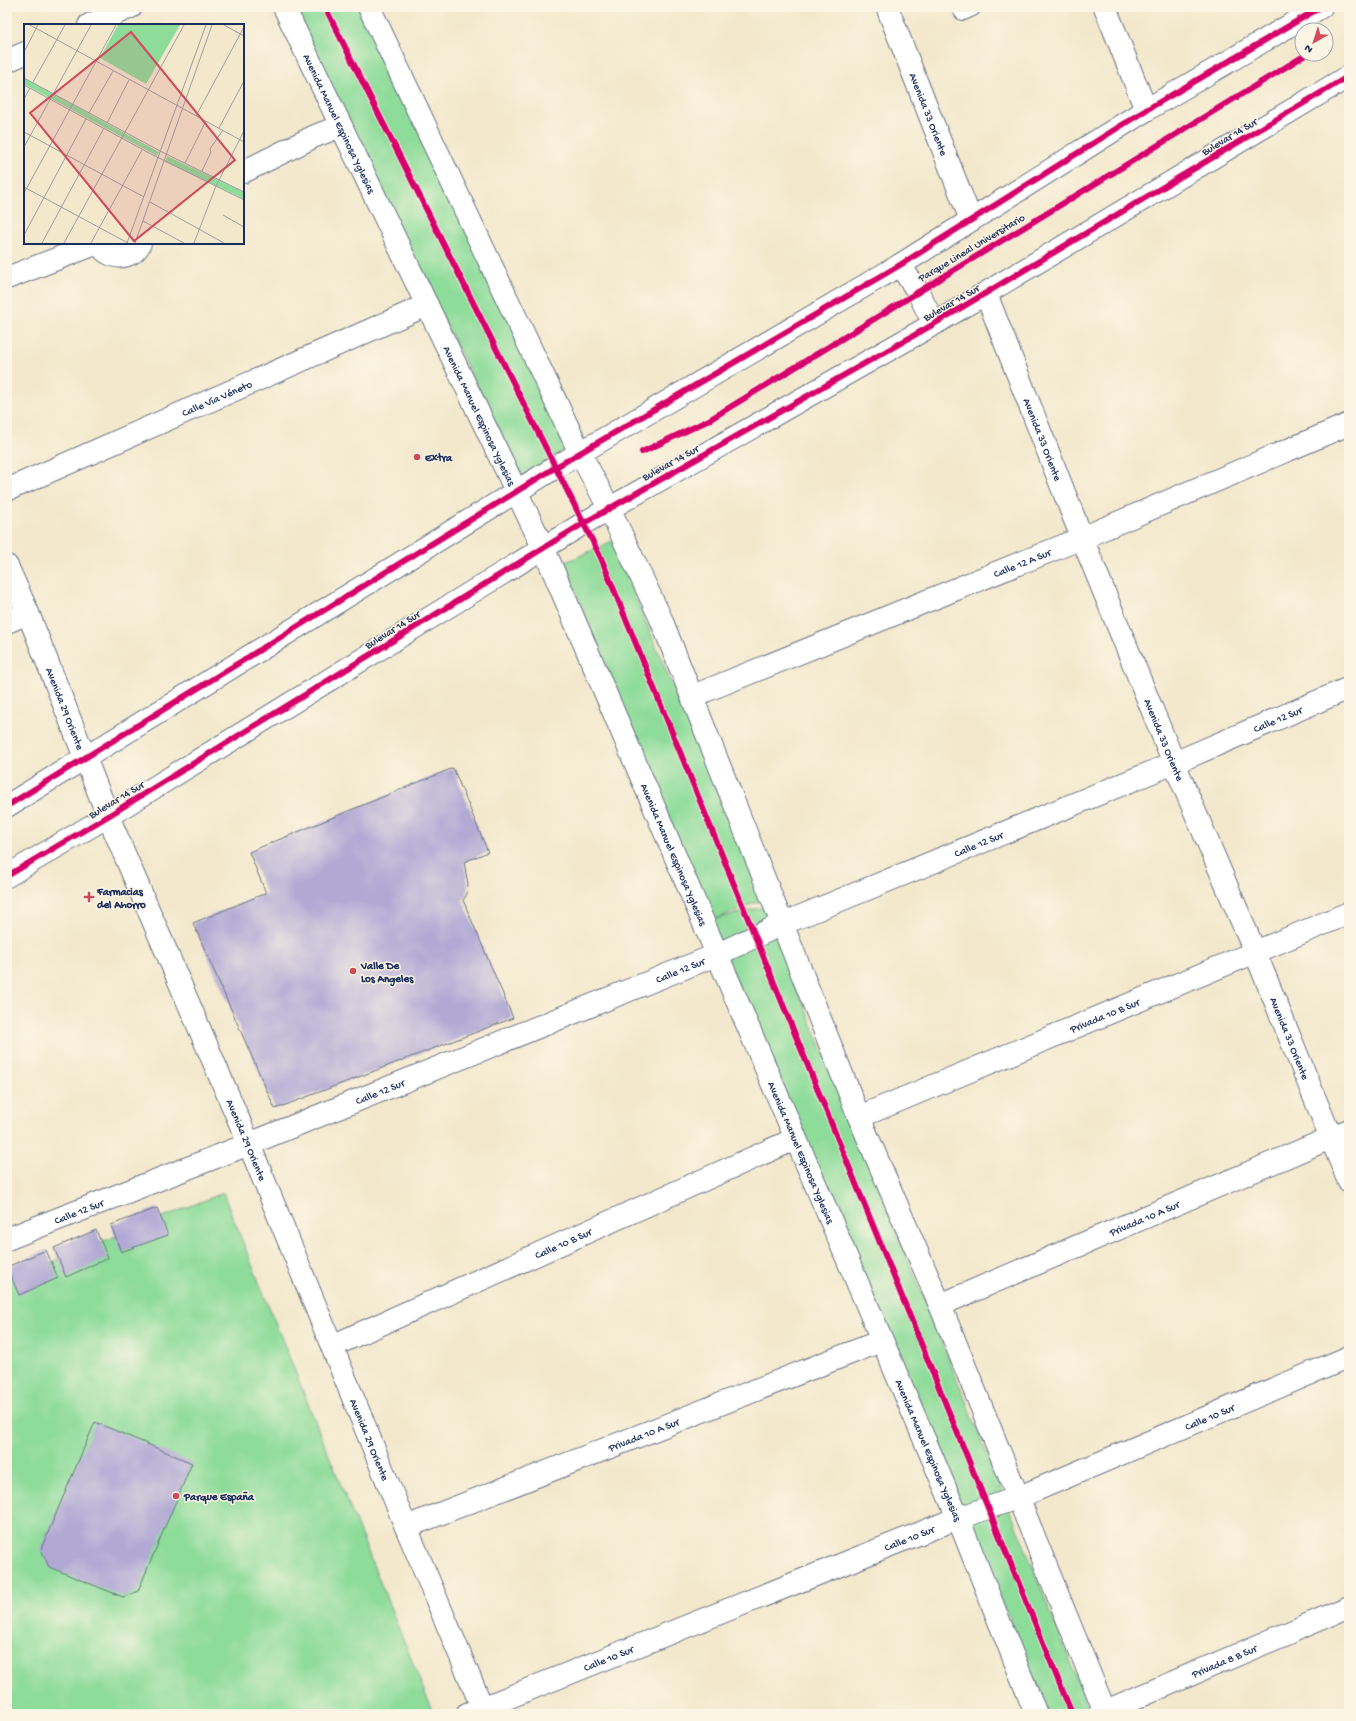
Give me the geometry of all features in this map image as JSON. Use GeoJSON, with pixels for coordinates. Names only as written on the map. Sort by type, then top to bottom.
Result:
{"type":"FeatureCollection","features":[{"type":"Feature","properties":{"kind":"street"},"geometry":{"type":"LineString","coordinates":[[91,24],[131,7]]}},
{"type":"Feature","properties":{"kind":"street","name":"Avenida Manuel Espinosa Yglesias"},"geometry":{"type":"LineString","coordinates":[[284,7],[543,547],[716,955],[958,1518],[1036,1714]]}},
{"type":"Feature","properties":{"kind":"street"},"geometry":{"type":"LineString","coordinates":[[369,7],[580,453],[609,508],[661,619],[693,696],[859,1117],[940,1305],[1103,1713]]}},
{"type":"Feature","properties":{"kind":"street","name":"Avenida 33 Oriente"},"geometry":{"type":"LineString","coordinates":[[887,7],[971,220]]}},
{"type":"Feature","properties":{"kind":"street"},"geometry":{"type":"LineString","coordinates":[[1105,7],[1146,110]]}},
{"type":"Feature","properties":{"kind":"street"},"geometry":{"type":"LineString","coordinates":[[7,806],[580,453],[900,264],[1146,110],[1321,7]]}},
{"type":"Feature","properties":{"kind":"street"},"geometry":{"type":"LineString","coordinates":[[7,61],[24,53]]}},
{"type":"Feature","properties":{"kind":"street","name":"Bulevar 14 Sur"},"geometry":{"type":"LineString","coordinates":[[7,876],[108,816],[543,547],[986,294],[1349,76]]}},
{"type":"Feature","properties":{"kind":"street"},"geometry":{"type":"LineString","coordinates":[[244,172],[315,136],[341,126]]}},
{"type":"Feature","properties":{"kind":"street"},"geometry":{"type":"LineString","coordinates":[[7,278],[95,244]]}},
{"type":"Feature","properties":{"kind":"street"},"geometry":{"type":"LineString","coordinates":[[99,244],[106,252],[118,257],[130,255],[139,247],[140,244]]}},
{"type":"Feature","properties":{"kind":"street"},"geometry":{"type":"LineString","coordinates":[[900,264],[918,292],[934,324]]}},
{"type":"Feature","properties":{"kind":"street","name":"Avenida 33 Oriente"},"geometry":{"type":"LineString","coordinates":[[986,294],[1082,538],[1174,763],[1256,952],[1340,1134],[1349,1182]]}},
{"type":"Feature","properties":{"kind":"street","name":"Calle Vía Véneto"},"geometry":{"type":"LineString","coordinates":[[7,490],[427,305]]}},
{"type":"Feature","properties":{"kind":"street","name":"Calle 12 A Sur"},"geometry":{"type":"LineString","coordinates":[[693,696],[1082,538],[1349,424]]}},
{"type":"Feature","properties":{"kind":"street","name":"Avenida 29 Oriente"},"geometry":{"type":"LineString","coordinates":[[7,566],[28,613],[108,816],[249,1144],[406,1527],[478,1712]]}},
{"type":"Feature","properties":{"kind":"street"},"geometry":{"type":"LineString","coordinates":[[7,622],[28,613]]}},
{"type":"Feature","properties":{"kind":"street","name":"Calle 12 Sur"},"geometry":{"type":"LineString","coordinates":[[7,1239],[249,1144],[716,955],[782,924],[1174,763],[1349,688]]}},
{"type":"Feature","properties":{"kind":"street","name":"Privada 10 B Sur"},"geometry":{"type":"LineString","coordinates":[[859,1117],[1349,913]]}},
{"type":"Feature","properties":{"kind":"street","name":"Privada 10 A Sur"},"geometry":{"type":"LineString","coordinates":[[940,1305],[1340,1134]]}},
{"type":"Feature","properties":{"kind":"street","name":"Calle 10 B Sur"},"geometry":{"type":"LineString","coordinates":[[332,1346],[795,1139]]}},
{"type":"Feature","properties":{"kind":"street","name":"Privada 10 A Sur"},"geometry":{"type":"LineString","coordinates":[[406,1527],[881,1341]]}},
{"type":"Feature","properties":{"kind":"street","name":"Calle 10 Sur"},"geometry":{"type":"LineString","coordinates":[[478,1712],[958,1518],[1018,1498],[1349,1357]]}},
{"type":"Feature","properties":{"kind":"street","name":"Privada 8 B Sur"},"geometry":{"type":"LineString","coordinates":[[1103,1713],[1349,1607]]}},
{"type":"Feature","properties":{"kind":"lane"},"geometry":{"type":"LineString","coordinates":[[961,7],[963,11],[972,7]]}},
{"type":"Feature","properties":{"kind":"green space"},"geometry":{"type":"Polygon","coordinates":[[[287,7],[367,7],[584,439],[522,476],[287,7]]]}},
{"type":"Feature","properties":{"kind":"green space"},"geometry":{"type":"Polygon","coordinates":[[[612,541],[762,900],[715,919],[764,907],[1002,1490],[1091,1714],[1049,1714],[960,1502],[711,921],[564,563],[612,541]]]}},
{"type":"Feature","properties":{"kind":"green space","name":"Parque España"},"geometry":{"type":"Polygon","coordinates":[[[223,1193],[433,1713],[7,1714],[7,1280],[223,1193]]]}},
{"type":"Feature","properties":{"kind":"building","name":"Valle De Los Angeles"},"geometry":{"type":"Polygon","coordinates":[[[453,768],[488,852],[464,862],[468,884],[467,894],[463,900],[513,1018],[275,1109],[193,923],[266,893],[249,852],[453,768]]]}},
{"type":"Feature","properties":{"kind":"building"},"geometry":{"type":"Polygon","coordinates":[[[157,1208],[168,1235],[121,1252],[111,1225],[157,1208]]]}},
{"type":"Feature","properties":{"kind":"building"},"geometry":{"type":"Polygon","coordinates":[[[96,1230],[108,1258],[66,1277],[54,1248],[96,1230]]]}},
{"type":"Feature","properties":{"kind":"building"},"geometry":{"type":"Polygon","coordinates":[[[46,1250],[58,1278],[19,1295],[7,1267],[46,1250]]]}},
{"type":"Feature","properties":{"kind":"building"},"geometry":{"type":"Polygon","coordinates":[[[95,1422],[192,1463],[138,1591],[123,1597],[49,1567],[41,1549],[95,1422]]]}},
{"type":"Feature","properties":{"kind":"cycle path"},"geometry":{"type":"LineString","coordinates":[[325,7],[601,558],[1072,1714]]}},
{"type":"Feature","properties":{"kind":"cycle path"},"geometry":{"type":"LineString","coordinates":[[7,806],[556,467],[900,265],[1146,110],[1321,7]]}},
{"type":"Feature","properties":{"kind":"cycle path","name":"Parque Lineal Universitario"},"geometry":{"type":"LineString","coordinates":[[642,452],[709,420],[1294,62]]}},
{"type":"Feature","properties":{"kind":"cycle path"},"geometry":{"type":"LineString","coordinates":[[7,876],[108,816],[584,523],[934,324],[1349,76]]}},
{"type":"Feature","properties":{"kind":"place","name":"Extra"},"geometry":{"type":"Point","coordinates":[417,457]}},
{"type":"Feature","properties":{"kind":"place","name":"Farmacias del Ahorro"},"geometry":{"type":"Point","coordinates":[89,897]}},
{"type":"Feature","properties":{"kind":"place","name":"Valle De Los Angeles"},"geometry":{"type":"Point","coordinates":[353,971]}},
{"type":"Feature","properties":{"kind":"place","name":"Parque España"},"geometry":{"type":"Point","coordinates":[176,1496]}}]}
